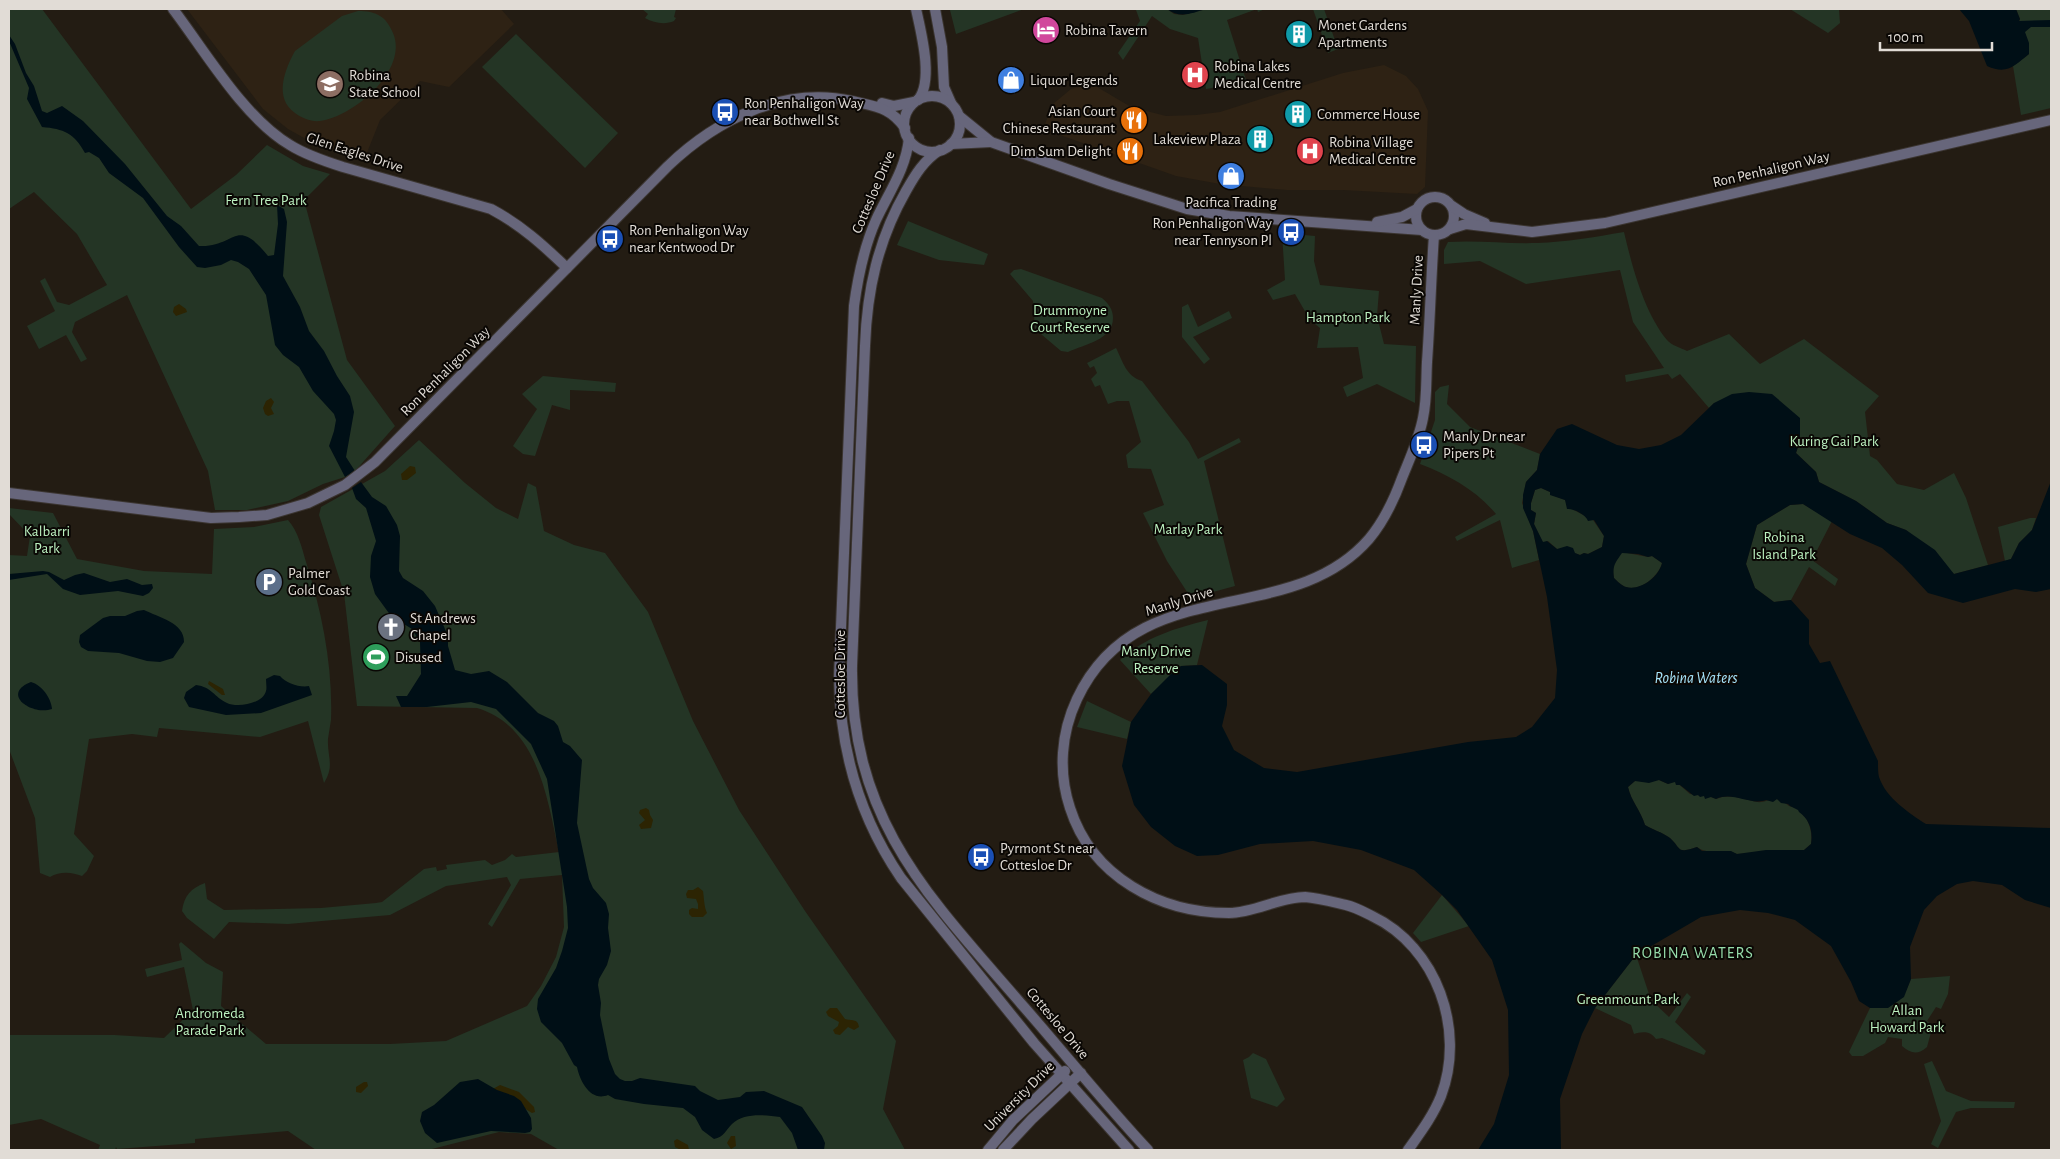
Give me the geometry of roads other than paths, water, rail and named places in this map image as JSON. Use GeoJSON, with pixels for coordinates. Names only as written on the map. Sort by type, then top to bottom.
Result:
{"type":"FeatureCollection","features":[{"type":"Feature","properties":{"kind":"street","name":"Glen Eagles Drive"},"geometry":{"type":"LineString","coordinates":[[173,9],[249,111],[288,144],[319,159],[342,167],[491,209],[511,220],[534,237],[567,268]]}},
{"type":"Feature","properties":{"kind":"street"},"geometry":{"type":"LineString","coordinates":[[916,9],[922,41],[925,76],[924,91],[906,115],[907,133],[923,150],[940,150],[951,144],[991,142]]}},
{"type":"Feature","properties":{"kind":"street"},"geometry":{"type":"LineString","coordinates":[[935,9],[942,48],[944,86],[959,116],[991,142],[1109,184],[1187,209],[1229,216],[1354,224],[1391,220],[1417,209]]}},
{"type":"Feature","properties":{"kind":"street","name":"Ron Penhaligon Way"},"geometry":{"type":"LineString","coordinates":[[9,493],[211,518],[267,514],[302,505],[327,495],[363,472],[386,451],[668,166],[696,141],[715,128],[738,116],[776,103],[806,98],[860,96],[894,106],[916,101]]}},
{"type":"Feature","properties":{"kind":"street"},"geometry":{"type":"LineString","coordinates":[[916,101],[934,96],[952,104]]}},
{"type":"Feature","properties":{"kind":"street","name":"Ron Penhaligon Way"},"geometry":{"type":"LineString","coordinates":[[842,98],[888,110],[907,133]]}},
{"type":"Feature","properties":{"kind":"street"},"geometry":{"type":"LineString","coordinates":[[951,144],[959,130],[959,116]]}},
{"type":"Feature","properties":{"kind":"street","name":"Ron Penhaligon Way"},"geometry":{"type":"LineString","coordinates":[[1450,229],[1466,224],[1532,232],[1604,223],[2051,120]]}},
{"type":"Feature","properties":{"kind":"street","name":"Cottesloe Drive"},"geometry":{"type":"LineString","coordinates":[[907,133],[907,155],[902,171],[876,220],[867,243],[858,277],[854,306],[839,677],[842,731],[858,796],[891,864],[913,894],[1061,1074],[1129,1150]]}},
{"type":"Feature","properties":{"kind":"street","name":"Cottesloe Drive"},"geometry":{"type":"LineString","coordinates":[[940,150],[917,172],[890,220],[876,259],[868,296],[852,666],[855,727],[861,759],[870,790],[886,826],[903,857],[924,886],[1073,1064],[1148,1150]]}},
{"type":"Feature","properties":{"kind":"street"},"geometry":{"type":"LineString","coordinates":[[1354,224],[1362,227],[1422,230],[1434,235],[1442,234],[1450,229],[1454,218],[1452,206],[1440,197],[1431,197],[1422,201],[1417,209],[1416,218],[1422,230]]}},
{"type":"Feature","properties":{"kind":"street","name":"Ron Penhaligon Way"},"geometry":{"type":"LineString","coordinates":[[1452,206],[1464,214],[1495,228]]}},
{"type":"Feature","properties":{"kind":"street","name":"Manly Drive"},"geometry":{"type":"LineString","coordinates":[[1408,1150],[1427,1123],[1441,1095],[1450,1057],[1450,1036],[1446,1008],[1435,979],[1420,955],[1400,934],[1379,920],[1351,906],[1304,897],[1232,913],[1202,911],[1164,902],[1133,889],[1121,881],[1101,862],[1080,832],[1065,790],[1063,750],[1070,715],[1081,690],[1100,662],[1112,650],[1136,632],[1165,618],[1311,581],[1342,564],[1367,541],[1380,525],[1392,504],[1401,482],[1423,416],[1434,235]]}},
{"type":"Feature","properties":{"kind":"street","name":"University Drive"},"geometry":{"type":"LineString","coordinates":[[988,1150],[1013,1120],[1073,1064]]}},
{"type":"Feature","properties":{"kind":"street","name":"University Drive"},"geometry":{"type":"LineString","coordinates":[[1003,1150],[1032,1119],[1081,1073]]}},
{"type":"Feature","properties":{"kind":"water"},"geometry":{"type":"Polygon","coordinates":[[[1167,9],[1206,9],[1177,14],[1167,9]]]}},
{"type":"Feature","properties":{"kind":"water"},"geometry":{"type":"Polygon","coordinates":[[[1959,9],[2016,9],[2019,21],[2051,20],[2051,27],[2031,27],[2025,32],[2029,43],[2029,54],[2010,68],[1994,69],[1987,66],[1969,21],[1959,9]]]}},
{"type":"Feature","properties":{"kind":"water"},"geometry":{"type":"Polygon","coordinates":[[[9,35],[34,86],[42,111],[47,113],[62,106],[83,121],[125,164],[167,216],[181,226],[199,246],[221,243],[241,235],[248,237],[257,244],[268,256],[274,255],[278,224],[277,205],[284,209],[287,222],[283,276],[300,307],[309,331],[324,351],[350,396],[354,412],[346,457],[355,471],[345,477],[329,446],[336,420],[334,414],[313,391],[299,367],[283,355],[275,345],[266,295],[249,269],[231,260],[221,265],[205,268],[197,267],[179,247],[143,198],[109,173],[99,158],[89,152],[85,153],[77,141],[68,133],[42,127],[27,99],[29,88],[9,41],[9,35]]]}},
{"type":"Feature","properties":{"kind":"water","name":"Robina Waters"},"geometry":{"type":"Polygon","coordinates":[[[1749,392],[1772,394],[1800,418],[1800,441],[1796,453],[1816,472],[1819,482],[1856,501],[1887,523],[1906,530],[1935,550],[1954,574],[2011,559],[2019,543],[2032,530],[2051,481],[2051,589],[2036,592],[2015,589],[1963,603],[1928,593],[1902,565],[1882,548],[1850,534],[1803,504],[1790,505],[1757,525],[1746,564],[1755,588],[1774,602],[1791,600],[1809,620],[1809,644],[1820,663],[1830,661],[1878,761],[1882,785],[1892,798],[1926,824],[2051,828],[2051,908],[2025,900],[2002,885],[1973,881],[1957,884],[1937,896],[1924,910],[1910,947],[1911,979],[1904,997],[1888,1008],[1870,1008],[1859,1001],[1831,946],[1795,920],[1768,913],[1740,910],[1701,917],[1636,955],[1595,1008],[1582,1034],[1560,1099],[1561,1150],[1478,1150],[1494,1124],[1509,1075],[1508,1010],[1492,960],[1457,910],[1414,870],[1361,850],[1313,841],[1260,844],[1218,855],[1197,856],[1175,846],[1151,827],[1134,805],[1122,766],[1131,722],[1151,694],[1173,672],[1181,666],[1202,665],[1227,684],[1227,705],[1222,726],[1234,750],[1264,768],[1297,772],[1468,742],[1516,737],[1532,727],[1555,698],[1557,670],[1547,597],[1533,531],[1523,508],[1526,482],[1537,470],[1540,454],[1557,429],[1572,424],[1617,445],[1639,449],[1661,445],[1681,435],[1714,403],[1732,394],[1749,392]],[[1541,488],[1535,490],[1531,510],[1536,513],[1534,524],[1543,542],[1547,541],[1557,549],[1567,546],[1573,548],[1575,553],[1580,555],[1588,554],[1602,547],[1604,536],[1594,520],[1588,521],[1579,512],[1567,509],[1565,500],[1550,495],[1550,492],[1541,488]],[[1622,553],[1616,561],[1614,578],[1621,585],[1631,588],[1643,585],[1653,578],[1662,563],[1652,556],[1622,553]],[[1659,780],[1649,783],[1635,781],[1628,787],[1631,797],[1645,825],[1670,838],[1682,850],[1697,847],[1702,851],[1731,851],[1737,854],[1766,850],[1804,850],[1811,844],[1811,830],[1806,819],[1798,810],[1788,804],[1781,803],[1777,799],[1773,802],[1735,797],[1716,799],[1711,797],[1705,799],[1704,796],[1694,796],[1680,785],[1676,785],[1675,782],[1668,784],[1659,780]]]}},
{"type":"Feature","properties":{"kind":"water"},"geometry":{"type":"Polygon","coordinates":[[[361,482],[372,497],[386,506],[397,525],[400,536],[399,571],[403,578],[423,591],[435,606],[448,636],[448,646],[455,670],[471,674],[489,671],[507,682],[538,713],[554,721],[558,726],[563,742],[570,746],[582,760],[577,823],[589,879],[593,888],[606,903],[609,914],[608,928],[611,951],[598,985],[601,1003],[600,1015],[609,1059],[615,1074],[625,1081],[640,1078],[695,1086],[700,1091],[718,1100],[740,1097],[746,1092],[764,1091],[802,1107],[822,1136],[825,1143],[824,1150],[798,1150],[792,1133],[780,1117],[755,1115],[737,1120],[723,1135],[714,1139],[702,1130],[695,1117],[683,1108],[615,1099],[608,1095],[596,1096],[587,1089],[577,1067],[562,1043],[541,1022],[537,1009],[538,999],[556,968],[568,928],[567,907],[547,779],[531,744],[496,709],[471,702],[427,707],[401,707],[396,696],[407,696],[421,674],[420,642],[412,629],[391,616],[375,594],[370,577],[371,556],[376,541],[366,508],[356,499],[352,488],[361,482]]]}},
{"type":"Feature","properties":{"kind":"water"},"geometry":{"type":"Polygon","coordinates":[[[43,571],[64,580],[84,573],[110,582],[127,579],[142,585],[152,584],[153,588],[143,596],[118,591],[80,595],[63,589],[47,574],[9,580],[9,574],[43,571]]]}},
{"type":"Feature","properties":{"kind":"water"},"geometry":{"type":"Polygon","coordinates":[[[144,610],[170,622],[180,630],[184,642],[173,658],[160,662],[147,661],[119,653],[88,651],[81,647],[79,642],[80,635],[103,618],[125,616],[144,610]]]}},
{"type":"Feature","properties":{"kind":"water"},"geometry":{"type":"Polygon","coordinates":[[[274,675],[280,676],[293,684],[309,686],[312,695],[261,713],[226,715],[189,707],[184,698],[186,692],[196,685],[206,688],[227,703],[237,705],[249,704],[264,695],[266,679],[274,675]]]}},
{"type":"Feature","properties":{"kind":"water"},"geometry":{"type":"Polygon","coordinates":[[[31,682],[45,692],[52,709],[36,709],[22,703],[18,692],[22,687],[31,682]]]}},
{"type":"Feature","properties":{"kind":"water"},"geometry":{"type":"Polygon","coordinates":[[[478,1079],[521,1101],[531,1118],[532,1129],[530,1132],[525,1133],[491,1131],[437,1143],[425,1133],[420,1121],[422,1112],[434,1105],[460,1082],[478,1079]]]}},
{"type":"Feature","properties":{"kind":"place","name":"Robina Tavern"},"geometry":{"type":"Point","coordinates":[1046,30]}},
{"type":"Feature","properties":{"kind":"place","name":"Monet Gardens Apartments"},"geometry":{"type":"Point","coordinates":[1299,34]}},
{"type":"Feature","properties":{"kind":"place","name":"Robina Lakes Medical Centre"},"geometry":{"type":"Point","coordinates":[1195,75]}},
{"type":"Feature","properties":{"kind":"place","name":"Liquor Legends"},"geometry":{"type":"Point","coordinates":[1011,80]}},
{"type":"Feature","properties":{"kind":"place","name":"Robina State School"},"geometry":{"type":"Point","coordinates":[330,84]}},
{"type":"Feature","properties":{"kind":"place","name":"Ron Penhaligon Way near Bothwell St"},"geometry":{"type":"Point","coordinates":[725,112]}},
{"type":"Feature","properties":{"kind":"place","name":"Commerce House"},"geometry":{"type":"Point","coordinates":[1298,114]}},
{"type":"Feature","properties":{"kind":"place","name":"Asian Court Chinese Restaurant"},"geometry":{"type":"Point","coordinates":[1134,120]}},
{"type":"Feature","properties":{"kind":"place","name":"Lakeview Plaza"},"geometry":{"type":"Point","coordinates":[1260,139]}},
{"type":"Feature","properties":{"kind":"place","name":"Dim Sum Delight"},"geometry":{"type":"Point","coordinates":[1130,151]}},
{"type":"Feature","properties":{"kind":"place","name":"Robina Village Medical Centre"},"geometry":{"type":"Point","coordinates":[1310,151]}},
{"type":"Feature","properties":{"kind":"place","name":"Pacifica Trading"},"geometry":{"type":"Point","coordinates":[1231,176]}},
{"type":"Feature","properties":{"kind":"place","name":"Ron Penhaligon Way near Tennyson Pl"},"geometry":{"type":"Point","coordinates":[1291,232]}},
{"type":"Feature","properties":{"kind":"place","name":"Ron Penhaligon Way near Kentwood Dr"},"geometry":{"type":"Point","coordinates":[610,239]}},
{"type":"Feature","properties":{"kind":"place","name":"Manly Dr near Pipers Pt"},"geometry":{"type":"Point","coordinates":[1424,445]}},
{"type":"Feature","properties":{"kind":"place","name":"Palmer Gold Coast"},"geometry":{"type":"Point","coordinates":[269,582]}},
{"type":"Feature","properties":{"kind":"place","name":"St Andrews Chapel"},"geometry":{"type":"Point","coordinates":[391,627]}},
{"type":"Feature","properties":{"kind":"place","name":"Disused"},"geometry":{"type":"Point","coordinates":[376,657]}},
{"type":"Feature","properties":{"kind":"place","name":"Pyrmont St near Cottesloe Dr"},"geometry":{"type":"Point","coordinates":[981,857]}},
{"type":"Feature","properties":{"kind":"district","name":"ROBINA WATERS"},"geometry":{"type":"Point","coordinates":[1693,952]}},
{"type":"Feature","properties":{"kind":"park label","name":"Fern Tree Park"},"geometry":{"type":"Point","coordinates":[266,200]}},
{"type":"Feature","properties":{"kind":"park label","name":"Hampton Park"},"geometry":{"type":"Point","coordinates":[1348,317]}},
{"type":"Feature","properties":{"kind":"park label","name":"Drummoyne Court Reserve"},"geometry":{"type":"Point","coordinates":[1070,318]}},
{"type":"Feature","properties":{"kind":"park label","name":"Kuring Gai Park"},"geometry":{"type":"Point","coordinates":[1834,441]}},
{"type":"Feature","properties":{"kind":"park label","name":"Marlay Park"},"geometry":{"type":"Point","coordinates":[1188,529]}},
{"type":"Feature","properties":{"kind":"park label","name":"Kalbarri Park"},"geometry":{"type":"Point","coordinates":[47,540]}},
{"type":"Feature","properties":{"kind":"park label","name":"Robina Island Park"},"geometry":{"type":"Point","coordinates":[1784,546]}},
{"type":"Feature","properties":{"kind":"park label","name":"Manly Drive Reserve"},"geometry":{"type":"Point","coordinates":[1156,660]}},
{"type":"Feature","properties":{"kind":"park label","name":"Greenmount Park"},"geometry":{"type":"Point","coordinates":[1628,999]}},
{"type":"Feature","properties":{"kind":"park label","name":"Allan Howard Park"},"geometry":{"type":"Point","coordinates":[1907,1018]}},
{"type":"Feature","properties":{"kind":"park label","name":"Andromeda Parade Park"},"geometry":{"type":"Point","coordinates":[210,1022]}}]}
